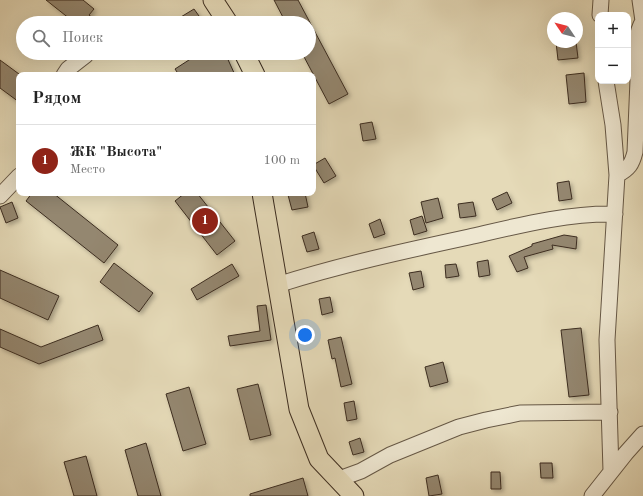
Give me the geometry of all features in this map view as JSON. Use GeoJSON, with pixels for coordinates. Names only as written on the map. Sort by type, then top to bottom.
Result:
{"type":"FeatureCollection","features":[{"type":"Feature","properties":{"kind":"main road"},"geometry":{"type":"LineString","coordinates":[[213,0],[223,16]]}},
{"type":"Feature","properties":{"kind":"main road"},"geometry":{"type":"LineString","coordinates":[[248,60],[254,72]]}},
{"type":"Feature","properties":{"kind":"main road"},"geometry":{"type":"LineString","coordinates":[[262,196],[299,409],[319,459],[354,496]]}},
{"type":"Feature","properties":{"kind":"street"},"geometry":{"type":"LineString","coordinates":[[617,175],[627,170],[632,163],[635,152],[638,79],[637,45],[638,33],[643,21],[640,0]]}},
{"type":"Feature","properties":{"kind":"street"},"geometry":{"type":"LineString","coordinates":[[67,72],[80,60]]}},
{"type":"Feature","properties":{"kind":"street"},"geometry":{"type":"LineString","coordinates":[[606,84],[613,125],[617,175],[607,340],[612,471]]}},
{"type":"Feature","properties":{"kind":"street"},"geometry":{"type":"LineString","coordinates":[[0,196],[16,179]]}},
{"type":"Feature","properties":{"kind":"street"},"geometry":{"type":"LineString","coordinates":[[277,285],[350,263],[480,234],[573,215],[615,214]]}},
{"type":"Feature","properties":{"kind":"street"},"geometry":{"type":"LineString","coordinates":[[339,479],[361,471],[390,455],[459,427],[486,420],[520,413],[610,412]]}},
{"type":"Feature","properties":{"kind":"street"},"geometry":{"type":"LineString","coordinates":[[592,496],[643,434]]}},
{"type":"Feature","properties":{"kind":"building"},"geometry":{"type":"Polygon","coordinates":[[[46,0],[83,0],[94,9],[89,15],[90,16],[66,16],[46,0]]]}},
{"type":"Feature","properties":{"kind":"building"},"geometry":{"type":"Polygon","coordinates":[[[274,0],[298,0],[307,16],[282,16],[274,0]]]}},
{"type":"Feature","properties":{"kind":"building"},"geometry":{"type":"Polygon","coordinates":[[[194,9],[199,16],[182,16],[194,9]]]}},
{"type":"Feature","properties":{"kind":"building"},"geometry":{"type":"Polygon","coordinates":[[[316,34],[348,94],[329,104],[316,79],[316,72],[312,72],[306,60],[316,60],[316,34]]]}},
{"type":"Feature","properties":{"kind":"building"},"geometry":{"type":"Polygon","coordinates":[[[557,48],[577,48],[578,58],[558,60],[557,48]]]}},
{"type":"Feature","properties":{"kind":"building"},"geometry":{"type":"Polygon","coordinates":[[[0,60],[16,72],[16,100],[0,88],[0,60]]]}},
{"type":"Feature","properties":{"kind":"building"},"geometry":{"type":"Polygon","coordinates":[[[189,60],[228,60],[234,72],[177,72],[175,69],[189,60]]]}},
{"type":"Feature","properties":{"kind":"building"},"geometry":{"type":"Polygon","coordinates":[[[584,73],[586,102],[569,104],[566,75],[584,73]]]}},
{"type":"Feature","properties":{"kind":"building"},"geometry":{"type":"Polygon","coordinates":[[[372,122],[376,139],[363,141],[360,124],[372,122]]]}},
{"type":"Feature","properties":{"kind":"building"},"geometry":{"type":"Polygon","coordinates":[[[325,158],[336,176],[324,183],[316,170],[316,163],[325,158]]]}},
{"type":"Feature","properties":{"kind":"building"},"geometry":{"type":"Polygon","coordinates":[[[569,181],[572,199],[559,201],[557,183],[569,181]]]}},
{"type":"Feature","properties":{"kind":"building"},"geometry":{"type":"Polygon","coordinates":[[[507,192],[512,203],[497,210],[492,199],[507,192]]]}},
{"type":"Feature","properties":{"kind":"building"},"geometry":{"type":"Polygon","coordinates":[[[30,196],[57,196],[118,245],[104,263],[26,201],[30,196]]]}},
{"type":"Feature","properties":{"kind":"building"},"geometry":{"type":"Polygon","coordinates":[[[181,196],[199,196],[235,241],[217,255],[175,201],[181,196]]]}},
{"type":"Feature","properties":{"kind":"building"},"geometry":{"type":"Polygon","coordinates":[[[288,196],[306,196],[308,207],[292,210],[288,196]]]}},
{"type":"Feature","properties":{"kind":"building"},"geometry":{"type":"Polygon","coordinates":[[[438,198],[443,218],[426,223],[421,202],[438,198]]]}},
{"type":"Feature","properties":{"kind":"building"},"geometry":{"type":"Polygon","coordinates":[[[12,202],[18,218],[6,223],[0,207],[12,202]]]}},
{"type":"Feature","properties":{"kind":"building"},"geometry":{"type":"Polygon","coordinates":[[[473,202],[476,216],[460,218],[458,204],[473,202]]]}},
{"type":"Feature","properties":{"kind":"building"},"geometry":{"type":"Polygon","coordinates":[[[422,216],[427,231],[414,235],[410,220],[422,216]]]}},
{"type":"Feature","properties":{"kind":"building"},"geometry":{"type":"Polygon","coordinates":[[[380,219],[385,234],[374,238],[369,224],[380,219]]]}},
{"type":"Feature","properties":{"kind":"building"},"geometry":{"type":"Polygon","coordinates":[[[314,232],[319,249],[307,252],[302,236],[314,232]]]}},
{"type":"Feature","properties":{"kind":"building"},"geometry":{"type":"Polygon","coordinates":[[[564,235],[577,237],[576,249],[552,245],[553,249],[524,257],[528,268],[517,272],[509,256],[532,246],[532,244],[564,235]]]}},
{"type":"Feature","properties":{"kind":"building"},"geometry":{"type":"Polygon","coordinates":[[[488,260],[490,275],[479,277],[477,262],[488,260]]]}},
{"type":"Feature","properties":{"kind":"building"},"geometry":{"type":"Polygon","coordinates":[[[114,263],[153,293],[139,312],[100,282],[114,263]]]}},
{"type":"Feature","properties":{"kind":"building"},"geometry":{"type":"Polygon","coordinates":[[[232,264],[239,276],[197,300],[191,289],[232,264]]]}},
{"type":"Feature","properties":{"kind":"building"},"geometry":{"type":"Polygon","coordinates":[[[456,264],[459,276],[446,278],[445,265],[456,264]]]}},
{"type":"Feature","properties":{"kind":"building"},"geometry":{"type":"Polygon","coordinates":[[[0,270],[59,296],[48,320],[0,298],[0,270]]]}},
{"type":"Feature","properties":{"kind":"building"},"geometry":{"type":"Polygon","coordinates":[[[421,271],[424,287],[413,290],[409,273],[421,271]]]}},
{"type":"Feature","properties":{"kind":"building"},"geometry":{"type":"Polygon","coordinates":[[[330,297],[333,312],[322,315],[319,299],[330,297]]]}},
{"type":"Feature","properties":{"kind":"building"},"geometry":{"type":"Polygon","coordinates":[[[266,305],[271,340],[230,346],[228,336],[260,331],[257,306],[266,305]]]}},
{"type":"Feature","properties":{"kind":"building"},"geometry":{"type":"Polygon","coordinates":[[[98,325],[103,340],[39,364],[0,347],[0,329],[41,347],[98,325]]]}},
{"type":"Feature","properties":{"kind":"building"},"geometry":{"type":"Polygon","coordinates":[[[581,328],[589,395],[569,397],[561,330],[581,328]]]}},
{"type":"Feature","properties":{"kind":"building"},"geometry":{"type":"Polygon","coordinates":[[[341,337],[352,384],[341,387],[335,358],[332,359],[328,340],[341,337]]]}},
{"type":"Feature","properties":{"kind":"building"},"geometry":{"type":"Polygon","coordinates":[[[443,362],[448,382],[430,387],[425,367],[443,362]]]}},
{"type":"Feature","properties":{"kind":"building"},"geometry":{"type":"Polygon","coordinates":[[[258,384],[271,435],[250,440],[237,389],[258,384]]]}},
{"type":"Feature","properties":{"kind":"building"},"geometry":{"type":"Polygon","coordinates":[[[189,387],[206,444],[183,451],[166,394],[189,387]]]}},
{"type":"Feature","properties":{"kind":"building"},"geometry":{"type":"Polygon","coordinates":[[[354,401],[357,419],[347,421],[344,403],[354,401]]]}},
{"type":"Feature","properties":{"kind":"building"},"geometry":{"type":"Polygon","coordinates":[[[360,438],[364,452],[353,455],[349,442],[360,438]]]}},
{"type":"Feature","properties":{"kind":"building"},"geometry":{"type":"Polygon","coordinates":[[[146,443],[161,496],[138,496],[125,450],[146,443]]]}},
{"type":"Feature","properties":{"kind":"building"},"geometry":{"type":"Polygon","coordinates":[[[86,456],[97,496],[74,496],[64,462],[86,456]]]}},
{"type":"Feature","properties":{"kind":"building"},"geometry":{"type":"Polygon","coordinates":[[[540,463],[552,463],[553,478],[541,478],[540,463]]]}},
{"type":"Feature","properties":{"kind":"building"},"geometry":{"type":"Polygon","coordinates":[[[491,472],[500,472],[501,489],[491,489],[491,472]]]}},
{"type":"Feature","properties":{"kind":"building"},"geometry":{"type":"Polygon","coordinates":[[[438,475],[442,494],[429,496],[426,478],[438,475]]]}},
{"type":"Feature","properties":{"kind":"building"},"geometry":{"type":"Polygon","coordinates":[[[303,478],[308,496],[250,496],[250,494],[303,478]]]}},
{"type":"Feature","properties":{"kind":"place","name":"ЖК \"Высота\""},"geometry":{"type":"Point","coordinates":[205,221]}}]}
